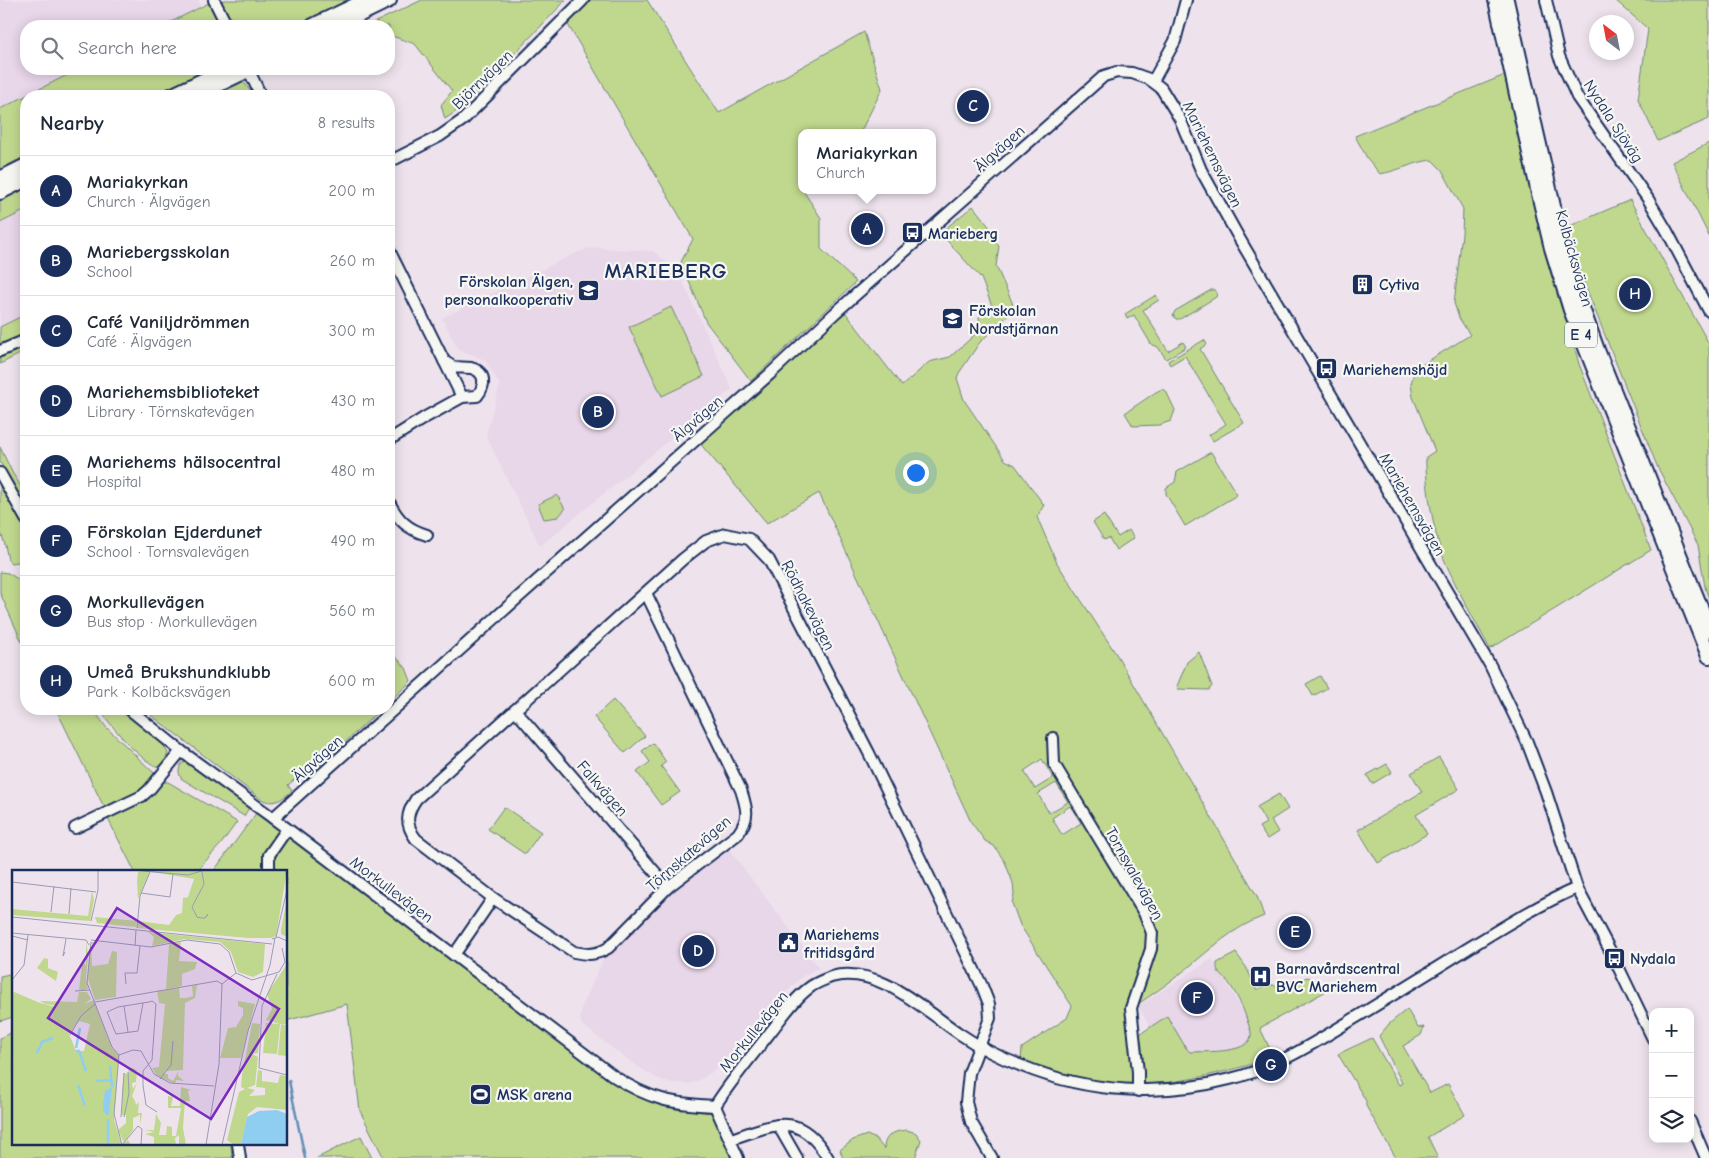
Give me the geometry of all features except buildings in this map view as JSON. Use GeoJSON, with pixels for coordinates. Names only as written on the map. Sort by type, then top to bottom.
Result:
{"type":"FeatureCollection","features":[{"type":"Feature","properties":{"kind":"highway"},"geometry":{"type":"LineString","coordinates":[[325,20],[367,0]]}},
{"type":"Feature","properties":{"kind":"highway"},"geometry":{"type":"LineString","coordinates":[[348,20],[389,0]]}},
{"type":"Feature","properties":{"kind":"highway","name":"Kolbäcksvägen"},"geometry":{"type":"LineString","coordinates":[[1496,0],[1552,248],[1571,310],[1709,656]]}},
{"type":"Feature","properties":{"kind":"highway","name":"Kolbäcksvägen"},"geometry":{"type":"LineString","coordinates":[[1506,0],[1557,224],[1579,300],[1597,350],[1709,629]]}},
{"type":"Feature","properties":{"kind":"highway"},"geometry":{"type":"LineString","coordinates":[[183,90],[215,75]]}},
{"type":"Feature","properties":{"kind":"highway"},"geometry":{"type":"LineString","coordinates":[[208,90],[244,75]]}},
{"type":"Feature","properties":{"kind":"highway"},"geometry":{"type":"LineString","coordinates":[[0,179],[20,169]]}},
{"type":"Feature","properties":{"kind":"highway"},"geometry":{"type":"LineString","coordinates":[[0,192],[20,182]]}},
{"type":"Feature","properties":{"kind":"street"},"geometry":{"type":"LineString","coordinates":[[214,0],[224,20]]}},
{"type":"Feature","properties":{"kind":"street","name":"Björnvägen"},"geometry":{"type":"LineString","coordinates":[[395,159],[440,136],[463,120],[583,0]]}},
{"type":"Feature","properties":{"kind":"street"},"geometry":{"type":"LineString","coordinates":[[1153,82],[1175,41],[1186,0]]}},
{"type":"Feature","properties":{"kind":"street","name":"Nydala Sjöväg"},"geometry":{"type":"LineString","coordinates":[[1546,0],[1559,56],[1577,98],[1648,198],[1667,230],[1709,311]]}},
{"type":"Feature","properties":{"kind":"street","name":"Älgvägen"},"geometry":{"type":"LineString","coordinates":[[395,708],[770,374],[842,307],[1099,80],[1113,73],[1128,72],[1153,82]]}},
{"type":"Feature","properties":{"kind":"street"},"geometry":{"type":"LineString","coordinates":[[252,75],[258,90]]}},
{"type":"Feature","properties":{"kind":"street","name":"Mariehemsvägen"},"geometry":{"type":"LineString","coordinates":[[1153,82],[1172,104],[1189,138],[1201,170],[1239,238],[1490,665],[1527,742],[1546,792],[1577,888],[1649,1031]]}},
{"type":"Feature","properties":{"kind":"street"},"geometry":{"type":"LineString","coordinates":[[395,262],[462,397]]}},
{"type":"Feature","properties":{"kind":"street"},"geometry":{"type":"LineString","coordinates":[[0,351],[20,343]]}},
{"type":"Feature","properties":{"kind":"street"},"geometry":{"type":"LineString","coordinates":[[395,436],[462,397],[477,396],[484,388],[484,378],[478,371],[472,368],[452,366],[444,361]]}},
{"type":"Feature","properties":{"kind":"street"},"geometry":{"type":"LineString","coordinates":[[0,473],[20,508]]}},
{"type":"Feature","properties":{"kind":"street"},"geometry":{"type":"LineString","coordinates":[[395,512],[402,524],[426,535]]}},
{"type":"Feature","properties":{"kind":"street","name":"Rödhakevägen"},"geometry":{"type":"LineString","coordinates":[[493,898],[416,839],[410,830],[408,820],[409,809],[416,799],[706,541],[725,534],[749,540],[769,560],[869,753],[982,986],[989,1004],[990,1018],[968,1073],[966,1102],[971,1122],[992,1158]]}},
{"type":"Feature","properties":{"kind":"street","name":"Törnskatevägen"},"geometry":{"type":"LineString","coordinates":[[493,898],[574,952],[588,955],[598,953],[608,948],[668,887],[738,834],[743,826],[747,815],[741,790],[646,593]]}},
{"type":"Feature","properties":{"kind":"street","name":"Falkvägen"},"geometry":{"type":"LineString","coordinates":[[515,710],[668,887]]}},
{"type":"Feature","properties":{"kind":"street","name":"Morkullevägen"},"geometry":{"type":"LineString","coordinates":[[136,715],[181,751],[287,828],[629,1087],[650,1096],[675,1103],[715,1106],[731,1082],[795,1000],[808,988],[834,976],[856,975],[882,982],[980,1046],[1023,1066],[1066,1080],[1097,1088],[1138,1090],[1180,1088],[1230,1079],[1270,1065],[1313,1044],[1535,908],[1577,888]]}},
{"type":"Feature","properties":{"kind":"street","name":"Älgvägen"},"geometry":{"type":"LineString","coordinates":[[273,818],[387,715]]}},
{"type":"Feature","properties":{"kind":"street","name":"Tornsvalevägen"},"geometry":{"type":"LineString","coordinates":[[1053,738],[1054,764],[1144,913],[1152,934],[1151,949],[1132,1008],[1138,1090]]}},
{"type":"Feature","properties":{"kind":"street"},"geometry":{"type":"LineString","coordinates":[[75,828],[142,796],[181,751]]}},
{"type":"Feature","properties":{"kind":"street"},"geometry":{"type":"LineString","coordinates":[[269,870],[269,855],[287,828]]}},
{"type":"Feature","properties":{"kind":"street"},"geometry":{"type":"LineString","coordinates":[[454,955],[493,898]]}},
{"type":"Feature","properties":{"kind":"street"},"geometry":{"type":"LineString","coordinates":[[715,1106],[738,1158]]}},
{"type":"Feature","properties":{"kind":"street"},"geometry":{"type":"LineString","coordinates":[[731,1139],[786,1124],[805,1130],[814,1137],[828,1158]]}},
{"type":"Feature","properties":{"kind":"street"},"geometry":{"type":"LineString","coordinates":[[778,1125],[797,1158]]}},
{"type":"Feature","properties":{"kind":"street"},"geometry":{"type":"LineString","coordinates":[[1694,1131],[1706,1158]]}},
{"type":"Feature","properties":{"kind":"shaded area"},"geometry":{"type":"Polygon","coordinates":[[[0,0],[198,0],[201,7],[175,20],[20,20],[20,75],[67,75],[38,90],[20,90],[20,99],[0,109],[0,0]]]}},
{"type":"Feature","properties":{"kind":"shaded area"},"geometry":{"type":"Polygon","coordinates":[[[20,213],[20,317],[0,327],[0,223],[20,213]]]}},
{"type":"Feature","properties":{"kind":"shaded area"},"geometry":{"type":"Polygon","coordinates":[[[597,248],[653,251],[678,271],[732,389],[540,546],[486,435],[500,385],[485,360],[458,349],[442,318],[576,253],[597,248]]]}},
{"type":"Feature","properties":{"kind":"shaded area"},"geometry":{"type":"Polygon","coordinates":[[[725,844],[819,968],[803,976],[784,994],[720,1067],[696,1082],[688,1084],[666,1082],[624,1057],[582,1025],[580,1019],[581,1009],[608,948],[640,917],[725,844]]]}},
{"type":"Feature","properties":{"kind":"shaded area"},"geometry":{"type":"Polygon","coordinates":[[[1212,959],[1266,1050],[1175,1072],[1138,1006],[1212,959]]]}},
{"type":"Feature","properties":{"kind":"green space"},"geometry":{"type":"Polygon","coordinates":[[[349,0],[310,20],[230,20],[221,1],[349,0]]]}},
{"type":"Feature","properties":{"kind":"green space"},"geometry":{"type":"Polygon","coordinates":[[[422,0],[566,0],[464,106],[445,119],[441,105],[452,91],[415,44],[395,37],[395,20],[380,20],[422,0]]]}},
{"type":"Feature","properties":{"kind":"green space"},"geometry":{"type":"Polygon","coordinates":[[[591,0],[647,0],[719,113],[864,32],[882,89],[862,129],[798,129],[798,194],[805,194],[821,218],[821,249],[856,282],[751,381],[706,322],[681,262],[693,239],[567,23],[591,0]]]}},
{"type":"Feature","properties":{"kind":"green space"},"geometry":{"type":"Polygon","coordinates":[[[1615,0],[1709,0],[1709,119],[1658,141],[1638,99],[1648,29],[1615,0]]]}},
{"type":"Feature","properties":{"kind":"green space"},"geometry":{"type":"Polygon","coordinates":[[[209,3],[218,20],[175,20],[209,3]]]}},
{"type":"Feature","properties":{"kind":"green space"},"geometry":{"type":"Polygon","coordinates":[[[67,75],[196,75],[164,90],[38,90],[67,75]]]}},
{"type":"Feature","properties":{"kind":"green space"},"geometry":{"type":"Polygon","coordinates":[[[1505,75],[1537,212],[1579,364],[1651,550],[1490,649],[1454,582],[1440,549],[1431,509],[1426,468],[1426,457],[1435,451],[1413,397],[1411,384],[1415,369],[1470,335],[1459,318],[1454,303],[1463,209],[1442,170],[1432,160],[1380,174],[1367,158],[1355,136],[1505,75]]]}},
{"type":"Feature","properties":{"kind":"green space"},"geometry":{"type":"Polygon","coordinates":[[[243,81],[250,90],[224,90],[243,81]]]}},
{"type":"Feature","properties":{"kind":"green space"},"geometry":{"type":"Polygon","coordinates":[[[20,99],[20,159],[0,169],[0,109],[20,99]]]}},
{"type":"Feature","properties":{"kind":"green space"},"geometry":{"type":"Polygon","coordinates":[[[1709,143],[1709,236],[1672,162],[1709,143]]]}},
{"type":"Feature","properties":{"kind":"green space"},"geometry":{"type":"Polygon","coordinates":[[[20,188],[20,213],[0,223],[0,198],[20,188]]]}},
{"type":"Feature","properties":{"kind":"green space"},"geometry":{"type":"Polygon","coordinates":[[[1630,200],[1709,344],[1709,599],[1705,587],[1698,545],[1657,466],[1585,285],[1565,228],[1630,200]]]}},
{"type":"Feature","properties":{"kind":"green space"},"geometry":{"type":"Polygon","coordinates":[[[973,206],[994,233],[991,238],[999,246],[996,266],[1014,310],[980,342],[959,373],[957,378],[964,400],[1005,460],[1015,465],[1044,505],[1037,517],[1057,563],[1118,657],[1257,896],[1264,916],[1232,933],[1172,980],[1132,1008],[1134,1038],[1167,1016],[1190,1052],[1227,1050],[1245,1045],[1250,1039],[1251,1032],[1245,1015],[1234,991],[1218,972],[1217,967],[1217,963],[1236,953],[1246,967],[1257,990],[1267,984],[1278,986],[1308,977],[1324,985],[1328,990],[1260,1028],[1269,1047],[1269,1059],[1205,1076],[1161,1083],[1139,1084],[1095,1081],[1021,1060],[1022,1048],[1067,1018],[1072,1006],[1020,925],[1012,903],[1014,894],[1013,883],[1005,862],[994,846],[985,841],[971,822],[819,493],[767,523],[698,441],[845,312],[902,386],[929,362],[950,357],[980,330],[979,317],[992,306],[981,278],[940,233],[973,206]],[[1042,759],[1024,771],[1035,789],[1053,778],[1042,759]],[[1056,783],[1038,794],[1049,813],[1068,802],[1056,783]],[[1070,806],[1052,818],[1062,835],[1081,823],[1070,806]]]}},
{"type":"Feature","properties":{"kind":"green space"},"geometry":{"type":"Polygon","coordinates":[[[1211,290],[1215,290],[1216,297],[1180,319],[1176,319],[1173,315],[1175,311],[1211,290]]]}},
{"type":"Feature","properties":{"kind":"green space"},"geometry":{"type":"Polygon","coordinates":[[[1156,295],[1159,300],[1143,310],[1168,351],[1183,342],[1186,347],[1166,359],[1158,347],[1151,344],[1134,315],[1127,319],[1125,314],[1156,295]]]}},
{"type":"Feature","properties":{"kind":"green space"},"geometry":{"type":"Polygon","coordinates":[[[671,307],[704,376],[662,396],[629,327],[671,307]]]}},
{"type":"Feature","properties":{"kind":"green space"},"geometry":{"type":"Polygon","coordinates":[[[20,317],[20,337],[0,345],[0,327],[20,317]]]}},
{"type":"Feature","properties":{"kind":"green space"},"geometry":{"type":"Polygon","coordinates":[[[1204,340],[1207,344],[1200,349],[1244,423],[1213,441],[1209,435],[1226,424],[1185,356],[1170,365],[1168,361],[1204,340]]]}},
{"type":"Feature","properties":{"kind":"green space"},"geometry":{"type":"Polygon","coordinates":[[[20,347],[20,354],[0,364],[0,356],[20,347]]]}},
{"type":"Feature","properties":{"kind":"green space"},"geometry":{"type":"Polygon","coordinates":[[[1162,389],[1166,391],[1175,410],[1171,421],[1159,425],[1133,426],[1125,413],[1162,389]]]}},
{"type":"Feature","properties":{"kind":"green space"},"geometry":{"type":"Polygon","coordinates":[[[0,447],[20,485],[20,496],[0,462],[0,447]]]}},
{"type":"Feature","properties":{"kind":"green space"},"geometry":{"type":"Polygon","coordinates":[[[1211,452],[1237,495],[1185,526],[1166,494],[1166,488],[1175,482],[1177,472],[1211,452]]]}},
{"type":"Feature","properties":{"kind":"green space"},"geometry":{"type":"Polygon","coordinates":[[[0,485],[20,520],[20,562],[11,563],[8,560],[0,530],[0,485]]]}},
{"type":"Feature","properties":{"kind":"green space"},"geometry":{"type":"Polygon","coordinates":[[[557,495],[565,509],[558,517],[544,519],[538,504],[557,495]]]}},
{"type":"Feature","properties":{"kind":"green space"},"geometry":{"type":"Polygon","coordinates":[[[1104,515],[1118,537],[1129,530],[1134,538],[1116,550],[1109,538],[1104,540],[1093,522],[1104,515]]]}},
{"type":"Feature","properties":{"kind":"green space"},"geometry":{"type":"Polygon","coordinates":[[[0,572],[8,573],[20,580],[20,638],[0,593],[0,572]]]}},
{"type":"Feature","properties":{"kind":"green space"},"geometry":{"type":"Polygon","coordinates":[[[1199,652],[1212,686],[1209,690],[1178,689],[1177,686],[1187,662],[1199,652]]]}},
{"type":"Feature","properties":{"kind":"green space"},"geometry":{"type":"Polygon","coordinates":[[[395,656],[406,668],[411,681],[395,696],[395,656]]]}},
{"type":"Feature","properties":{"kind":"green space"},"geometry":{"type":"Polygon","coordinates":[[[1320,676],[1327,688],[1313,696],[1306,684],[1320,676]]]}},
{"type":"Feature","properties":{"kind":"green space"},"geometry":{"type":"Polygon","coordinates":[[[613,700],[645,736],[625,753],[594,717],[613,700]]]}},
{"type":"Feature","properties":{"kind":"green space"},"geometry":{"type":"Polygon","coordinates":[[[59,715],[97,715],[106,727],[155,774],[145,786],[134,793],[108,806],[103,805],[59,715]]]}},
{"type":"Feature","properties":{"kind":"green space"},"geometry":{"type":"Polygon","coordinates":[[[103,715],[129,715],[164,746],[168,753],[164,763],[159,767],[152,764],[135,751],[103,715]]]}},
{"type":"Feature","properties":{"kind":"green space"},"geometry":{"type":"Polygon","coordinates":[[[151,715],[374,715],[305,779],[300,775],[288,785],[292,791],[274,802],[261,799],[151,715]]]}},
{"type":"Feature","properties":{"kind":"green space"},"geometry":{"type":"Polygon","coordinates":[[[653,743],[666,762],[661,766],[680,792],[661,805],[637,772],[650,762],[642,751],[653,743]]]}},
{"type":"Feature","properties":{"kind":"green space"},"geometry":{"type":"Polygon","coordinates":[[[1439,757],[1459,789],[1416,815],[1427,834],[1378,863],[1358,830],[1422,792],[1411,773],[1439,757]]]}},
{"type":"Feature","properties":{"kind":"green space"},"geometry":{"type":"Polygon","coordinates":[[[190,762],[250,806],[244,816],[182,779],[179,771],[181,765],[182,763],[190,762]]]}},
{"type":"Feature","properties":{"kind":"green space"},"geometry":{"type":"Polygon","coordinates":[[[1387,764],[1392,772],[1372,784],[1367,775],[1387,764]]]}},
{"type":"Feature","properties":{"kind":"green space"},"geometry":{"type":"Polygon","coordinates":[[[164,782],[168,782],[237,822],[200,870],[134,870],[107,817],[164,782]]]}},
{"type":"Feature","properties":{"kind":"green space"},"geometry":{"type":"Polygon","coordinates":[[[1279,794],[1288,809],[1271,820],[1278,832],[1267,839],[1259,827],[1266,823],[1257,807],[1279,794]]]}},
{"type":"Feature","properties":{"kind":"green space"},"geometry":{"type":"Polygon","coordinates":[[[504,807],[541,832],[525,854],[488,829],[504,807]]]}},
{"type":"Feature","properties":{"kind":"green space"},"geometry":{"type":"Polygon","coordinates":[[[260,808],[629,1087],[715,1106],[738,1158],[384,1158],[360,1111],[347,1004],[288,1020],[288,870],[214,870],[260,808]]]}},
{"type":"Feature","properties":{"kind":"green space"},"geometry":{"type":"Polygon","coordinates":[[[12,973],[12,1017],[0,1021],[0,976],[12,973]]]}},
{"type":"Feature","properties":{"kind":"green space"},"geometry":{"type":"Polygon","coordinates":[[[1407,1009],[1418,1028],[1424,1027],[1421,1035],[1403,1046],[1430,1093],[1448,1084],[1465,1115],[1428,1137],[1438,1158],[1396,1158],[1366,1106],[1366,1101],[1338,1054],[1372,1038],[1399,1085],[1402,1083],[1379,1036],[1389,1024],[1407,1009]]]}},
{"type":"Feature","properties":{"kind":"green space"},"geometry":{"type":"Polygon","coordinates":[[[12,1032],[12,1146],[231,1146],[232,1158],[0,1158],[0,1038],[12,1032]]]}},
{"type":"Feature","properties":{"kind":"green space"},"geometry":{"type":"Polygon","coordinates":[[[907,1130],[916,1133],[921,1140],[915,1158],[843,1158],[840,1150],[853,1140],[867,1135],[876,1139],[884,1149],[884,1144],[888,1137],[898,1131],[907,1130]]]}},
{"type":"Feature","properties":{"kind":"green space"},"geometry":{"type":"Polygon","coordinates":[[[361,1136],[372,1158],[317,1158],[361,1136]]]}},
{"type":"Feature","properties":{"kind":"waterway"},"geometry":{"type":"LineString","coordinates":[[289,1081],[305,1158]]}},
{"type":"Feature","properties":{"kind":"place","name":"Café Vaniljdrömmen"},"geometry":{"type":"Point","coordinates":[973,106]}},
{"type":"Feature","properties":{"kind":"place","name":"Mariakyrkan"},"geometry":{"type":"Point","coordinates":[867,229]}},
{"type":"Feature","properties":{"kind":"place","name":"Marieberg"},"geometry":{"type":"Point","coordinates":[912,233]}},
{"type":"Feature","properties":{"kind":"place","name":"Cytiva"},"geometry":{"type":"Point","coordinates":[1363,284]}},
{"type":"Feature","properties":{"kind":"place","name":"Förskolan Älgen, personalkooperativ"},"geometry":{"type":"Point","coordinates":[589,290]}},
{"type":"Feature","properties":{"kind":"place","name":"Umeå Brukshundklubb"},"geometry":{"type":"Point","coordinates":[1635,294]}},
{"type":"Feature","properties":{"kind":"place","name":"Förskolan Nordstjärnan"},"geometry":{"type":"Point","coordinates":[953,319]}},
{"type":"Feature","properties":{"kind":"place","name":"Mariehemshöjd"},"geometry":{"type":"Point","coordinates":[1327,369]}},
{"type":"Feature","properties":{"kind":"place","name":"Mariebergsskolan"},"geometry":{"type":"Point","coordinates":[598,412]}},
{"type":"Feature","properties":{"kind":"place","name":"Mariehems hälsocentral"},"geometry":{"type":"Point","coordinates":[1295,932]}},
{"type":"Feature","properties":{"kind":"place","name":"Mariehems fritidsgård"},"geometry":{"type":"Point","coordinates":[788,943]}},
{"type":"Feature","properties":{"kind":"place","name":"Mariehemsbiblioteket"},"geometry":{"type":"Point","coordinates":[698,951]}},
{"type":"Feature","properties":{"kind":"place","name":"Nydala"},"geometry":{"type":"Point","coordinates":[1614,958]}},
{"type":"Feature","properties":{"kind":"place","name":"Barnavårdscentral BVC Mariehem"},"geometry":{"type":"Point","coordinates":[1260,977]}},
{"type":"Feature","properties":{"kind":"place","name":"Förskolan Ejderdunet"},"geometry":{"type":"Point","coordinates":[1197,998]}},
{"type":"Feature","properties":{"kind":"place","name":"Morkullevägen"},"geometry":{"type":"Point","coordinates":[1271,1065]}},
{"type":"Feature","properties":{"kind":"place","name":"MSK arena"},"geometry":{"type":"Point","coordinates":[481,1094]}},
{"type":"Feature","properties":{"kind":"district","name":"MARIEBERG"},"geometry":{"type":"Point","coordinates":[666,271]}}]}
